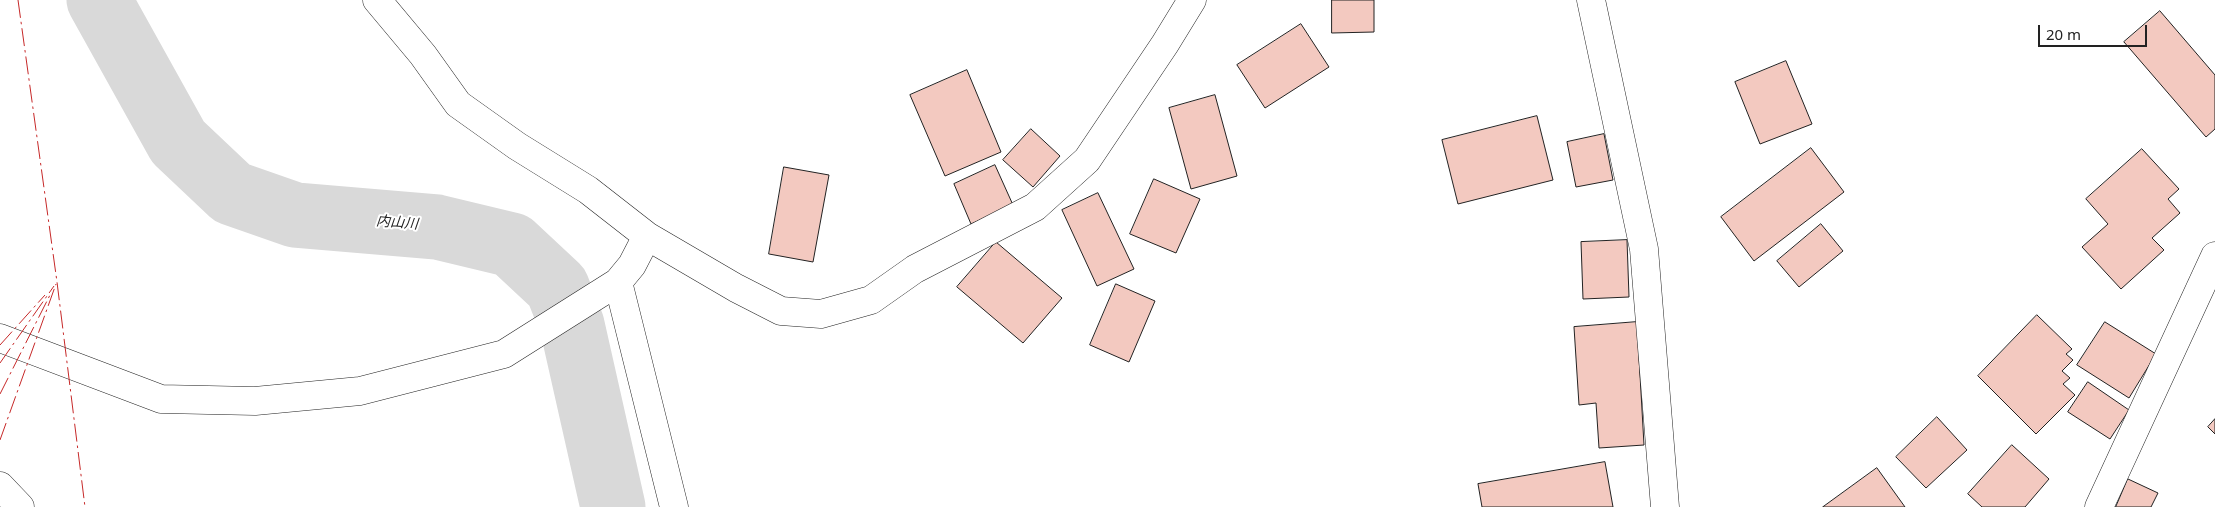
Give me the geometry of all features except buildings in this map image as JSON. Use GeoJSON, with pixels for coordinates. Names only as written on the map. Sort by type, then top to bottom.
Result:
{"type":"FeatureCollection","features":[{"type":"Feature","properties":{"kind":"lane"},"geometry":{"type":"LineString","coordinates":[[376,0],[423,55],[458,104],[517,146],[588,190],[647,236],[736,288],[781,311],[821,314],[871,300],[915,269],[1035,207],[1087,160],[1165,44],[1192,0]]}},
{"type":"Feature","properties":{"kind":"lane"},"geometry":{"type":"LineString","coordinates":[[1591,0],[1644,249],[1665,507]]}},
{"type":"Feature","properties":{"kind":"lane"},"geometry":{"type":"LineString","coordinates":[[0,338],[161,399],[255,401],[360,391],[504,354],[618,282],[632,264],[647,236]]}},
{"type":"Feature","properties":{"kind":"lane"},"geometry":{"type":"LineString","coordinates":[[2099,507],[2215,256]]}},
{"type":"Feature","properties":{"kind":"lane"},"geometry":{"type":"LineString","coordinates":[[618,282],[674,507]]}},
{"type":"Feature","properties":{"kind":"lane"},"geometry":{"type":"LineString","coordinates":[[0,486],[20,507]]}},
{"type":"Feature","properties":{"kind":"waterway","name":"内山川"},"geometry":{"type":"LineString","coordinates":[[99,0],[178,142],[232,193],[295,215],[437,227],[512,245],[557,287],[572,325],[613,507]]}},
{"type":"Feature","properties":{"kind":"power"},"geometry":{"type":"LineString","coordinates":[[18,0],[57,282],[85,507]]}},
{"type":"Feature","properties":{"kind":"power"},"geometry":{"type":"LineString","coordinates":[[0,440],[56,284]]}},
{"type":"Feature","properties":{"kind":"power"},"geometry":{"type":"LineString","coordinates":[[0,363],[54,286]]}},
{"type":"Feature","properties":{"kind":"power"},"geometry":{"type":"LineString","coordinates":[[0,345],[45,295]]}},
{"type":"Feature","properties":{"kind":"power"},"geometry":{"type":"LineString","coordinates":[[0,394],[50,295]]}}]}
